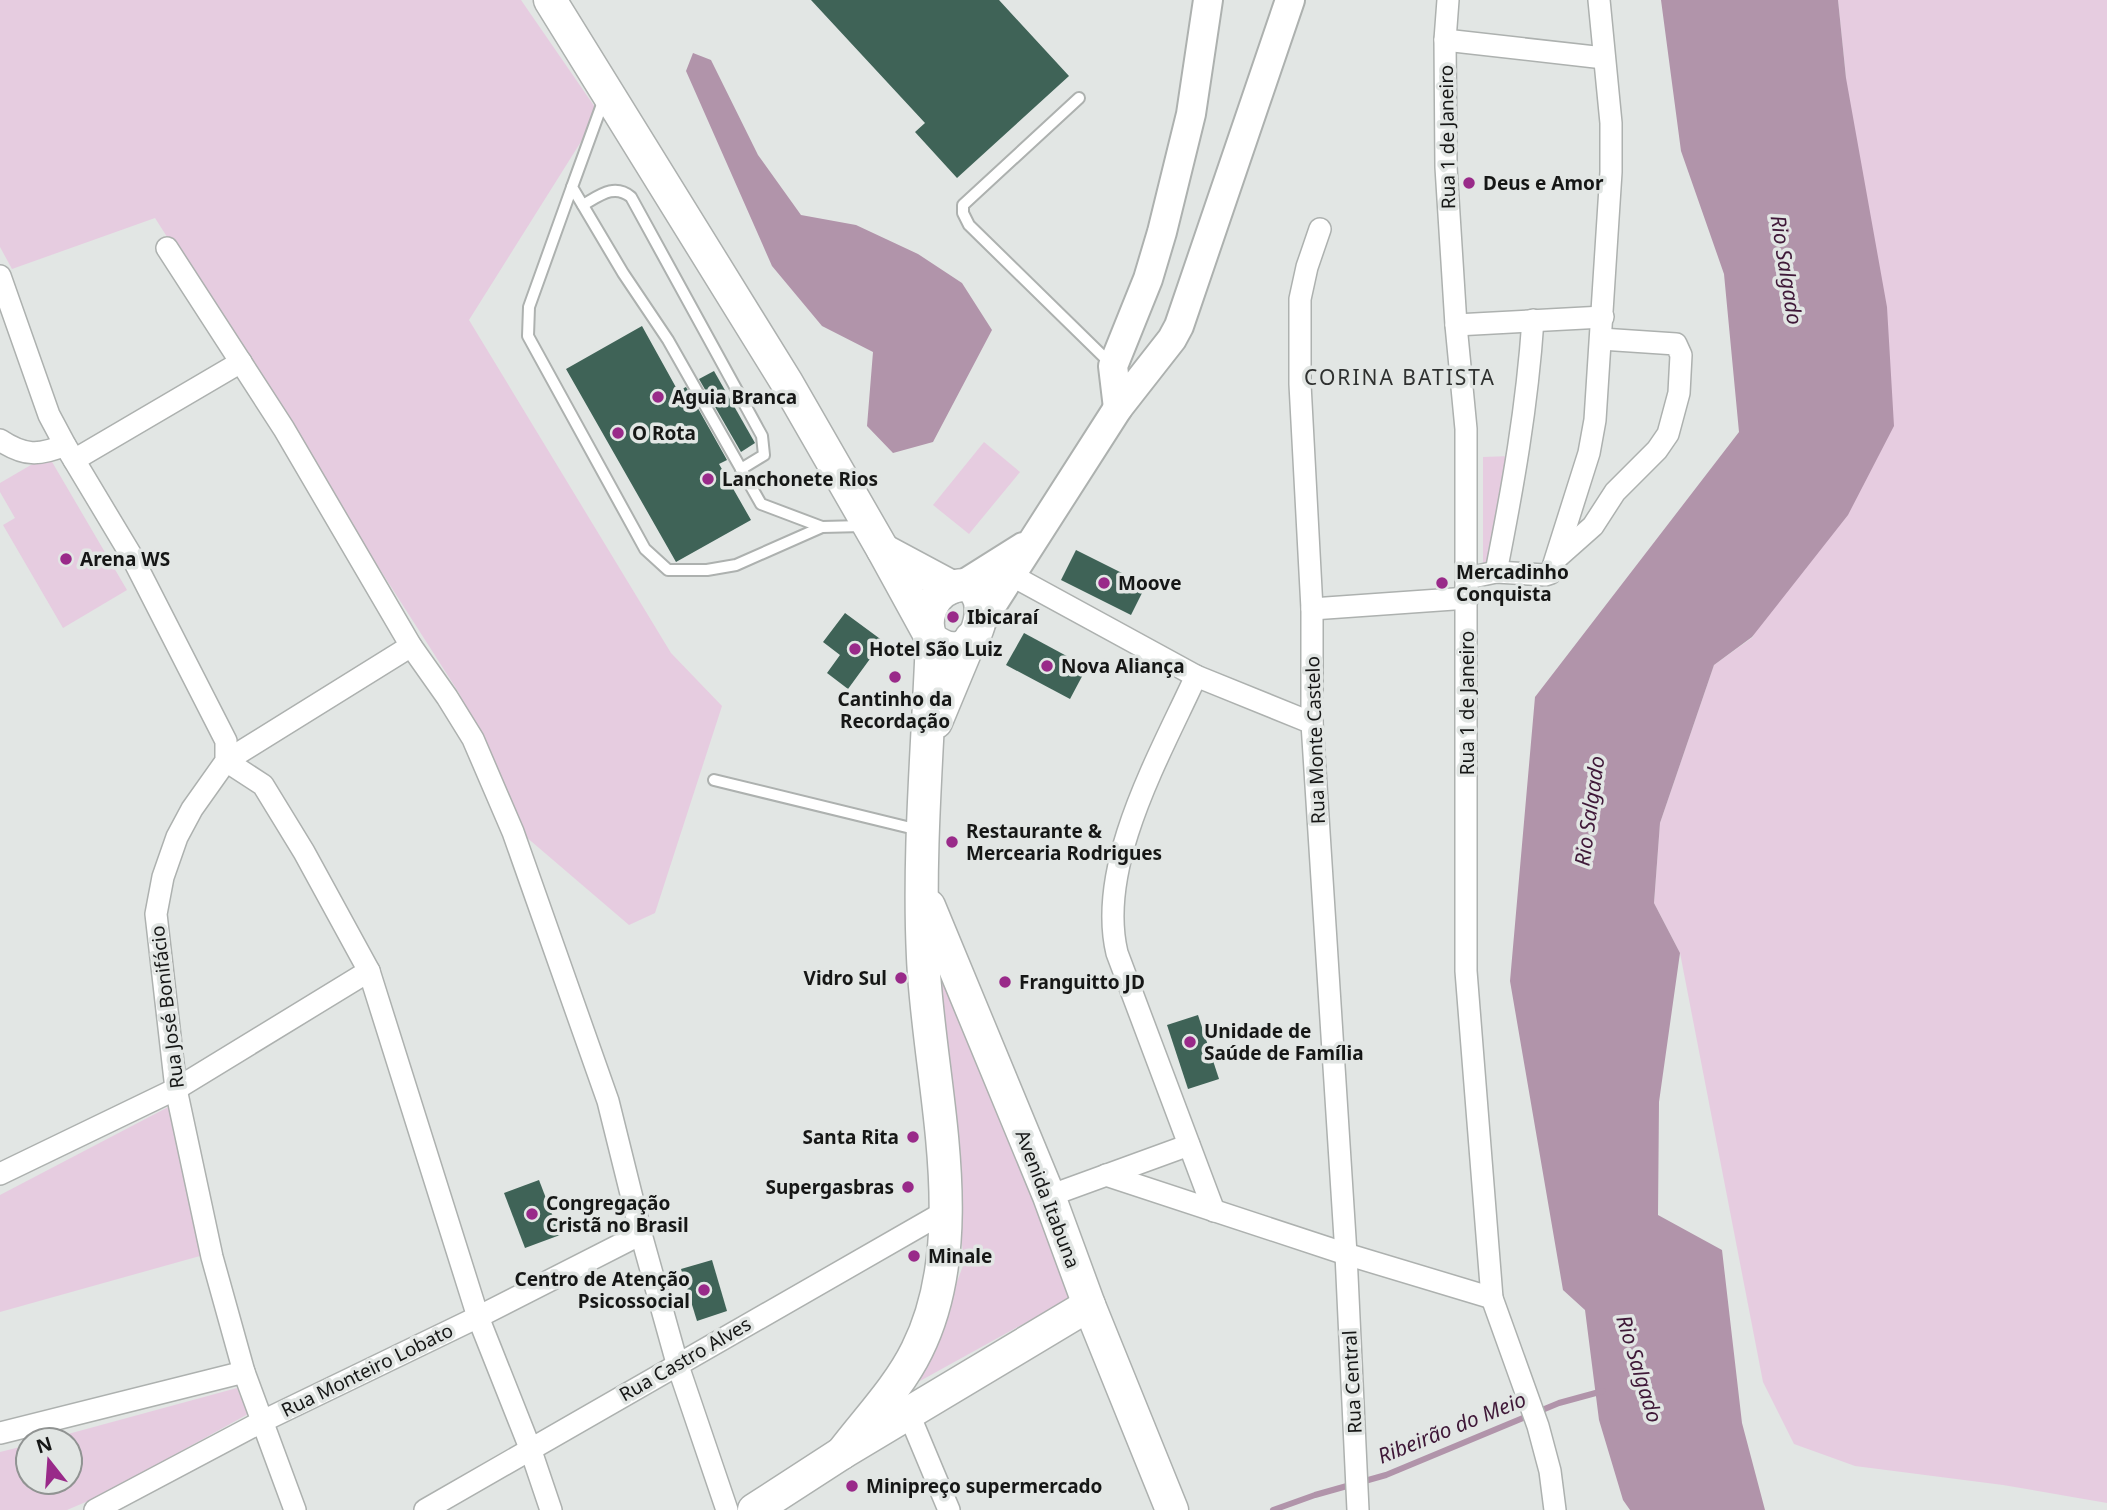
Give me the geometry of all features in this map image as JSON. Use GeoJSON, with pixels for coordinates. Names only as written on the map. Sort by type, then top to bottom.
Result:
{"type":"FeatureCollection","features":[{"type":"Feature","properties":{"kind":"main road"},"geometry":{"type":"LineString","coordinates":[[550,0],[787,383],[930,636],[951,647],[960,647],[976,630]]}},
{"type":"Feature","properties":{"kind":"main road"},"geometry":{"type":"LineString","coordinates":[[876,538],[956,586],[973,590],[982,610],[976,630],[928,739]]}},
{"type":"Feature","properties":{"kind":"main road"},"geometry":{"type":"LineString","coordinates":[[842,1452],[918,1349],[939,1280],[946,1211],[942,1137],[926,1002],[922,888],[930,636],[927,622],[931,607],[942,594],[956,586]]}},
{"type":"Feature","properties":{"kind":"main road","name":"Avenida Itabuna"},"geometry":{"type":"LineString","coordinates":[[922,888],[1049,1196],[1089,1305],[1172,1510]]}},
{"type":"Feature","properties":{"kind":"main road"},"geometry":{"type":"LineString","coordinates":[[754,1510],[842,1452],[1089,1305]]}},
{"type":"Feature","properties":{"kind":"street"},"geometry":{"type":"LineString","coordinates":[[1118,408],[1113,366],[1148,279],[1162,232],[1191,114],[1208,0]]}},
{"type":"Feature","properties":{"kind":"street"},"geometry":{"type":"LineString","coordinates":[[976,630],[1005,569],[1031,542],[1118,408],[1159,356],[1178,326],[1290,0]]}},
{"type":"Feature","properties":{"kind":"street","name":"Rua 1 de Janeiro"},"geometry":{"type":"LineString","coordinates":[[1448,0],[1445,40],[1446,167],[1466,429],[1466,971],[1492,1298],[1538,1426],[1550,1471],[1555,1510]]}},
{"type":"Feature","properties":{"kind":"street"},"geometry":{"type":"LineString","coordinates":[[1312,609],[1468,588],[1496,572],[1549,575],[1554,569],[1589,453],[1595,420],[1611,172],[1611,123],[1600,0]]}},
{"type":"Feature","properties":{"kind":"street"},"geometry":{"type":"LineString","coordinates":[[1445,40],[1604,58]]}},
{"type":"Feature","properties":{"kind":"street","name":"Rua Monte Castelo"},"geometry":{"type":"LineString","coordinates":[[1320,229],[1300,299],[1299,332],[1312,609],[1312,723],[1346,1254]]}},
{"type":"Feature","properties":{"kind":"street"},"geometry":{"type":"LineString","coordinates":[[167,248],[284,429],[411,646],[473,739],[513,832],[608,1101],[677,1363],[727,1510]]}},
{"type":"Feature","properties":{"kind":"street"},"geometry":{"type":"LineString","coordinates":[[0,276],[37,386],[69,453],[131,555],[220,729],[226,741],[226,761]]}},
{"type":"Feature","properties":{"kind":"street"},"geometry":{"type":"LineString","coordinates":[[1456,325],[1603,317]]}},
{"type":"Feature","properties":{"kind":"street"},"geometry":{"type":"LineString","coordinates":[[1496,572],[1518,462],[1533,320]]}},
{"type":"Feature","properties":{"kind":"street"},"geometry":{"type":"LineString","coordinates":[[1558,557],[1593,526],[1615,492],[1657,450],[1668,435],[1679,393],[1681,355],[1676,344],[1601,339]]}},
{"type":"Feature","properties":{"kind":"street"},"geometry":{"type":"LineString","coordinates":[[0,440],[13,448],[37,454],[69,453],[241,362]]}},
{"type":"Feature","properties":{"kind":"street"},"geometry":{"type":"LineString","coordinates":[[956,586],[1005,569],[1196,676],[1312,723]]}},
{"type":"Feature","properties":{"kind":"street"},"geometry":{"type":"LineString","coordinates":[[226,761],[411,646]]}},
{"type":"Feature","properties":{"kind":"street"},"geometry":{"type":"LineString","coordinates":[[1196,676],[1149,780],[1121,854],[1113,901],[1112,931],[1117,953],[1214,1211]]}},
{"type":"Feature","properties":{"kind":"street"},"geometry":{"type":"LineString","coordinates":[[226,761],[263,785],[304,852],[369,971],[478,1317],[530,1448],[551,1510]]}},
{"type":"Feature","properties":{"kind":"street","name":"Rua José Bonifácio"},"geometry":{"type":"LineString","coordinates":[[226,761],[192,809],[177,837],[163,877],[156,914],[176,1089],[212,1257],[244,1372],[295,1510]]}},
{"type":"Feature","properties":{"kind":"street"},"geometry":{"type":"LineString","coordinates":[[0,1174],[176,1089],[369,971]]}},
{"type":"Feature","properties":{"kind":"street"},"geometry":{"type":"LineString","coordinates":[[1049,1196],[1189,1145]]}},
{"type":"Feature","properties":{"kind":"street"},"geometry":{"type":"LineString","coordinates":[[1105,1175],[1346,1254],[1492,1298]]}},
{"type":"Feature","properties":{"kind":"street","name":"Rua Castro Alves"},"geometry":{"type":"LineString","coordinates":[[425,1510],[946,1211]]}},
{"type":"Feature","properties":{"kind":"street","name":"Rua Monteiro Lobato"},"geometry":{"type":"LineString","coordinates":[[95,1510],[263,1421],[478,1317],[641,1234]]}},
{"type":"Feature","properties":{"kind":"street","name":"Rua Central"},"geometry":{"type":"LineString","coordinates":[[1346,1254],[1358,1508]]}},
{"type":"Feature","properties":{"kind":"street"},"geometry":{"type":"LineString","coordinates":[[0,1433],[244,1372]]}},
{"type":"Feature","properties":{"kind":"street"},"geometry":{"type":"LineString","coordinates":[[908,1412],[949,1510]]}},
{"type":"Feature","properties":{"kind":"lane"},"geometry":{"type":"LineString","coordinates":[[606,93],[528,307],[528,336],[645,549],[668,569],[707,570],[736,565],[822,527]]}},
{"type":"Feature","properties":{"kind":"lane"},"geometry":{"type":"LineString","coordinates":[[1079,98],[963,205],[963,213],[969,225],[1113,366]]}},
{"type":"Feature","properties":{"kind":"lane"},"geometry":{"type":"LineString","coordinates":[[572,187],[668,340],[761,504],[822,527],[876,538]]}},
{"type":"Feature","properties":{"kind":"lane"},"geometry":{"type":"LineString","coordinates":[[583,205],[616,189],[631,197],[762,436],[764,455],[741,469]]}},
{"type":"Feature","properties":{"kind":"lane"},"geometry":{"type":"LineString","coordinates":[[714,780],[924,831]]}},
{"type":"Feature","properties":{"kind":"shaded area"},"geometry":{"type":"Polygon","coordinates":[[[0,0],[521,0],[599,113],[469,320],[671,653],[722,706],[655,913],[629,925],[525,836],[459,693],[155,218],[12,269],[0,247],[0,0]]]}},
{"type":"Feature","properties":{"kind":"shaded area"},"geometry":{"type":"Polygon","coordinates":[[[1838,0],[2107,0],[2107,1503],[2003,1485],[1855,1466],[1794,1444],[1763,1382],[1680,953],[1654,903],[1660,823],[1714,665],[1753,637],[1846,78],[1838,0]]]}},
{"type":"Feature","properties":{"kind":"shaded area"},"geometry":{"type":"Polygon","coordinates":[[[984,442],[1020,472],[969,534],[933,505],[984,442]]]}},
{"type":"Feature","properties":{"kind":"shaded area","name":"Arena WS"},"geometry":{"type":"Polygon","coordinates":[[[48,455],[127,590],[63,628],[3,525],[15,518],[0,492],[0,483],[48,455]]]}},
{"type":"Feature","properties":{"kind":"shaded area"},"geometry":{"type":"Polygon","coordinates":[[[1511,456],[1495,568],[1483,568],[1483,457],[1511,456]]]}},
{"type":"Feature","properties":{"kind":"shaded area"},"geometry":{"type":"Polygon","coordinates":[[[930,940],[1026,1170],[1070,1298],[920,1381],[964,1263],[930,940]]]}},
{"type":"Feature","properties":{"kind":"shaded area"},"geometry":{"type":"Polygon","coordinates":[[[174,1104],[200,1256],[0,1312],[0,1195],[174,1104]]]}},
{"type":"Feature","properties":{"kind":"shaded area"},"geometry":{"type":"Polygon","coordinates":[[[237,1388],[248,1414],[102,1495],[67,1510],[0,1510],[0,1452],[14,1448],[14,1496],[84,1496],[84,1430],[237,1388]]]}},
{"type":"Feature","properties":{"kind":"water","name":"Rio Salgado"},"geometry":{"type":"Polygon","coordinates":[[[1661,0],[1838,0],[1846,78],[1887,307],[1894,426],[1848,515],[1752,637],[1714,665],[1660,823],[1654,903],[1680,953],[1659,1102],[1658,1215],[1722,1250],[1742,1423],[1765,1510],[1630,1510],[1623,1500],[1599,1420],[1585,1310],[1563,1290],[1510,981],[1535,697],[1739,432],[1724,274],[1681,151],[1661,0]]]}},
{"type":"Feature","properties":{"kind":"water"},"geometry":{"type":"Polygon","coordinates":[[[693,53],[711,60],[758,155],[801,215],[856,225],[918,254],[962,283],[992,330],[933,442],[893,453],[867,426],[873,352],[822,326],[772,266],[686,71],[693,53]]]}},
{"type":"Feature","properties":{"kind":"building"},"geometry":{"type":"Polygon","coordinates":[[[811,0],[999,0],[1069,76],[957,178],[915,132],[925,123],[811,0]]]}},
{"type":"Feature","properties":{"kind":"building"},"geometry":{"type":"Polygon","coordinates":[[[642,326],[678,391],[686,387],[727,460],[719,464],[751,520],[676,562],[566,369],[642,326]]]}},
{"type":"Feature","properties":{"kind":"building"},"geometry":{"type":"Polygon","coordinates":[[[714,371],[755,443],[741,452],[699,379],[714,371]]]}},
{"type":"Feature","properties":{"kind":"building","name":"Moove"},"geometry":{"type":"Polygon","coordinates":[[[1076,550],[1146,585],[1131,615],[1061,580],[1076,550]]]}},
{"type":"Feature","properties":{"kind":"building","name":"Hotel São Luiz"},"geometry":{"type":"Polygon","coordinates":[[[845,613],[883,641],[848,689],[827,673],[840,655],[823,642],[845,613]]]}},
{"type":"Feature","properties":{"kind":"building","name":"Nova Aliança"},"geometry":{"type":"Polygon","coordinates":[[[1024,633],[1087,667],[1070,699],[1006,665],[1024,633]]]}},
{"type":"Feature","properties":{"kind":"building","name":"Unidade de Saúde de Família"},"geometry":{"type":"Polygon","coordinates":[[[1198,1015],[1219,1079],[1188,1089],[1167,1025],[1198,1015]]]}},
{"type":"Feature","properties":{"kind":"building","name":"Congregação Cristã no Brasil"},"geometry":{"type":"Polygon","coordinates":[[[539,1180],[560,1235],[525,1248],[504,1193],[539,1180]]]}},
{"type":"Feature","properties":{"kind":"building","name":"Centro de Atenção Psicossocial"},"geometry":{"type":"Polygon","coordinates":[[[712,1260],[727,1311],[697,1321],[681,1269],[712,1260]]]}},
{"type":"Feature","properties":{"kind":"waterway","name":"Ribeirão do Meio"},"geometry":{"type":"LineString","coordinates":[[1273,1510],[1386,1475],[1559,1403],[1603,1391]]}},
{"type":"Feature","properties":{"kind":"place","name":"Deus e Amor"},"geometry":{"type":"Point","coordinates":[1469,183]}},
{"type":"Feature","properties":{"kind":"place","name":"Aguia Branca"},"geometry":{"type":"Point","coordinates":[658,397]}},
{"type":"Feature","properties":{"kind":"place","name":"O Rota"},"geometry":{"type":"Point","coordinates":[618,433]}},
{"type":"Feature","properties":{"kind":"place","name":"Lanchonete Rios"},"geometry":{"type":"Point","coordinates":[708,479]}},
{"type":"Feature","properties":{"kind":"place","name":"Arena WS"},"geometry":{"type":"Point","coordinates":[66,559]}},
{"type":"Feature","properties":{"kind":"place","name":"Moove"},"geometry":{"type":"Point","coordinates":[1104,583]}},
{"type":"Feature","properties":{"kind":"place","name":"Mercadinho Conquista"},"geometry":{"type":"Point","coordinates":[1442,583]}},
{"type":"Feature","properties":{"kind":"place","name":"Ibicaraí"},"geometry":{"type":"Point","coordinates":[953,617]}},
{"type":"Feature","properties":{"kind":"place","name":"Hotel São Luiz"},"geometry":{"type":"Point","coordinates":[855,649]}},
{"type":"Feature","properties":{"kind":"place","name":"Nova Aliança"},"geometry":{"type":"Point","coordinates":[1047,666]}},
{"type":"Feature","properties":{"kind":"place","name":"Cantinho da Recordação"},"geometry":{"type":"Point","coordinates":[895,677]}},
{"type":"Feature","properties":{"kind":"place","name":"Restaurante & Mercearia Rodrigues"},"geometry":{"type":"Point","coordinates":[952,842]}},
{"type":"Feature","properties":{"kind":"place","name":"Vidro Sul"},"geometry":{"type":"Point","coordinates":[901,978]}},
{"type":"Feature","properties":{"kind":"place","name":"Franguitto JD"},"geometry":{"type":"Point","coordinates":[1005,982]}},
{"type":"Feature","properties":{"kind":"place","name":"Unidade de Saúde de Família"},"geometry":{"type":"Point","coordinates":[1190,1042]}},
{"type":"Feature","properties":{"kind":"place","name":"Santa Rita"},"geometry":{"type":"Point","coordinates":[913,1137]}},
{"type":"Feature","properties":{"kind":"place","name":"Supergasbras"},"geometry":{"type":"Point","coordinates":[908,1187]}},
{"type":"Feature","properties":{"kind":"place","name":"Congregação Cristã no Brasil"},"geometry":{"type":"Point","coordinates":[532,1214]}},
{"type":"Feature","properties":{"kind":"place","name":"Minale"},"geometry":{"type":"Point","coordinates":[914,1256]}},
{"type":"Feature","properties":{"kind":"place","name":"Centro de Atenção Psicossocial"},"geometry":{"type":"Point","coordinates":[704,1290]}},
{"type":"Feature","properties":{"kind":"place","name":"Minipreço supermercado"},"geometry":{"type":"Point","coordinates":[852,1486]}},
{"type":"Feature","properties":{"kind":"district","name":"CORINA BATISTA"},"geometry":{"type":"Point","coordinates":[1400,378]}}]}
